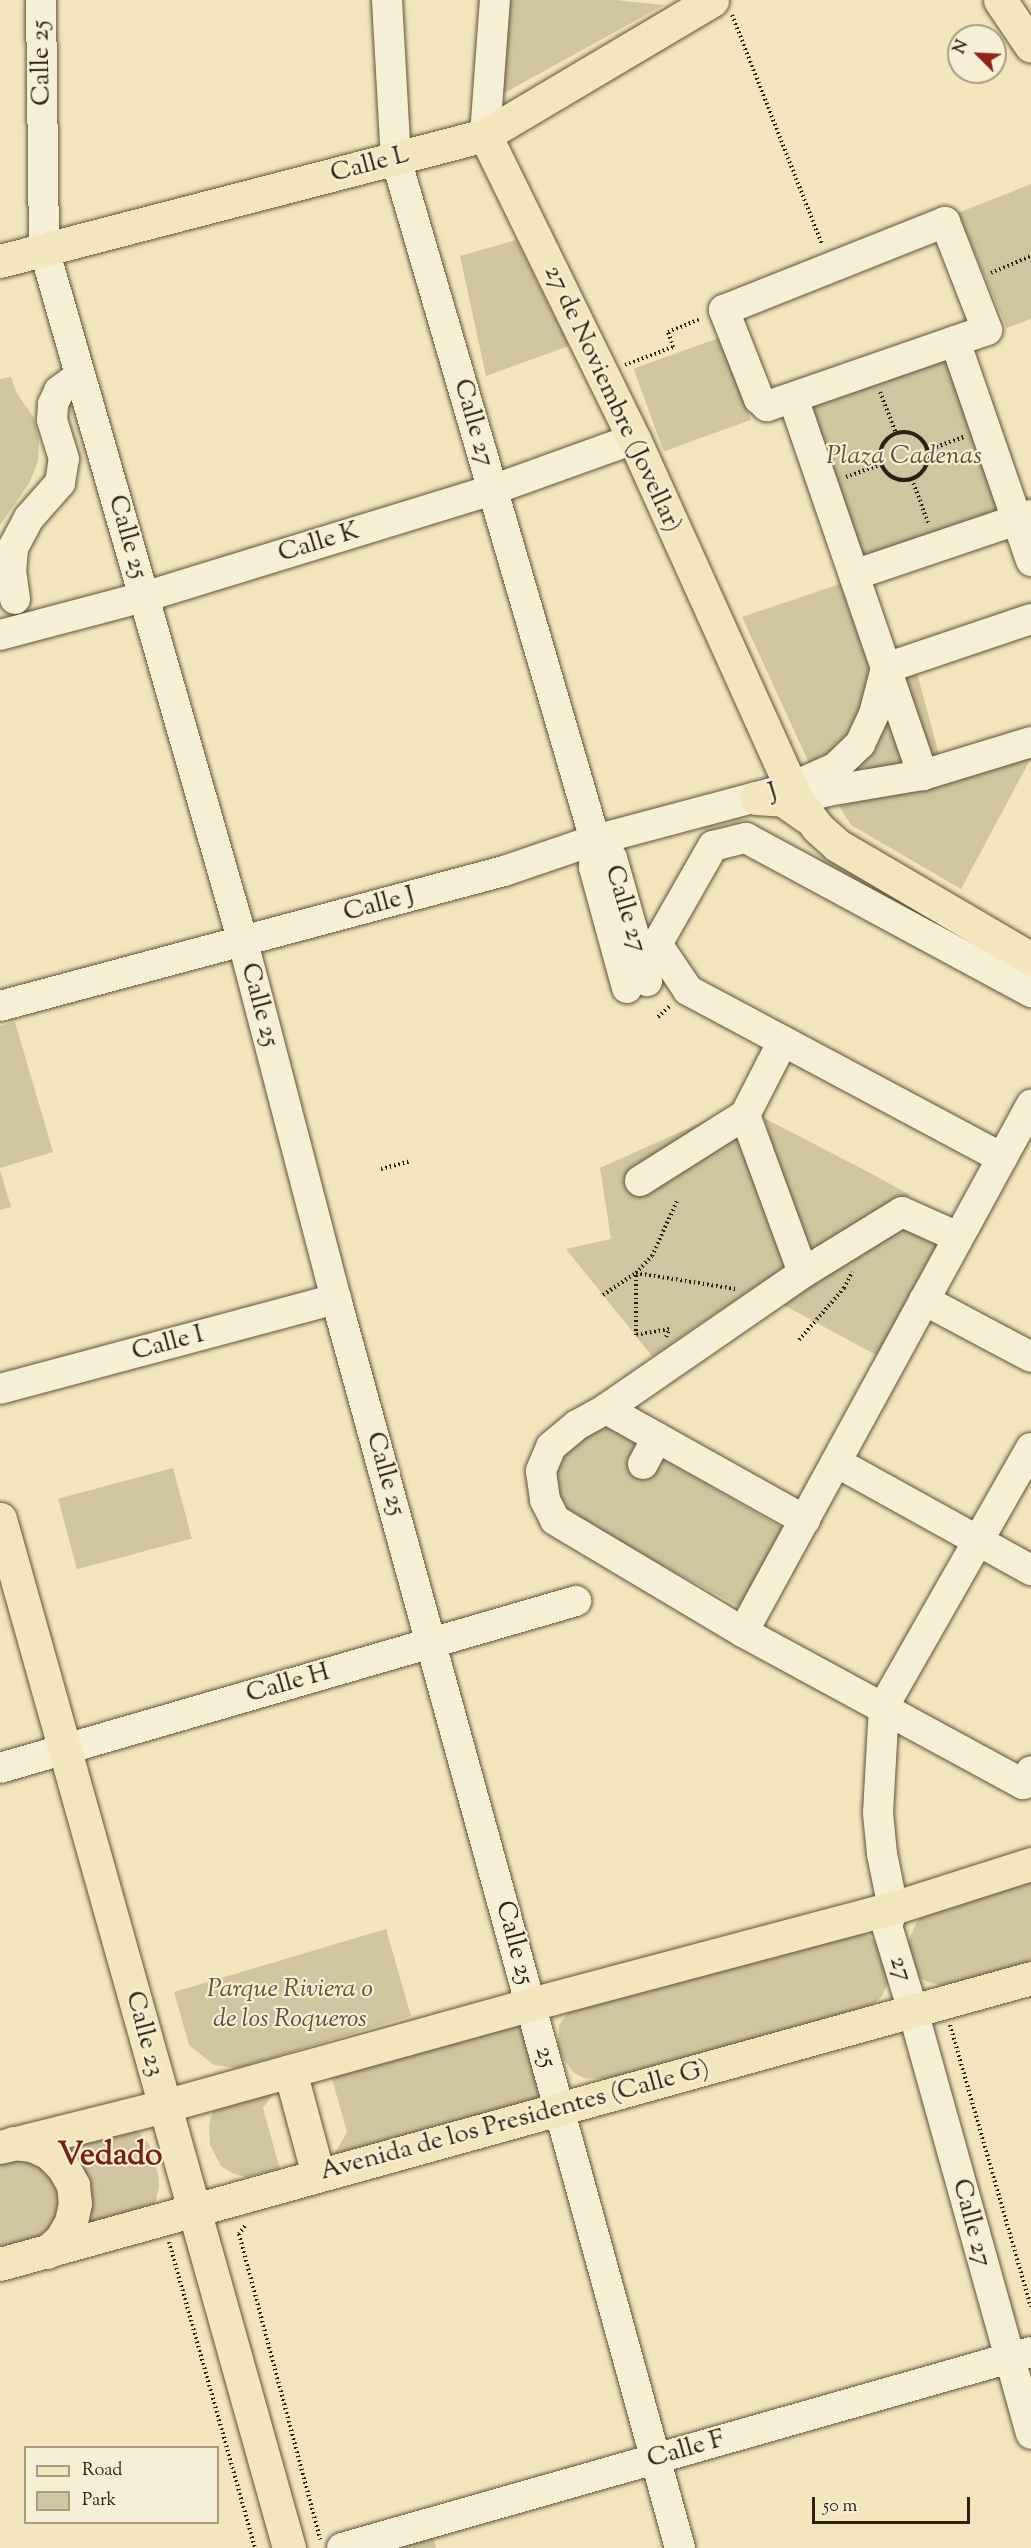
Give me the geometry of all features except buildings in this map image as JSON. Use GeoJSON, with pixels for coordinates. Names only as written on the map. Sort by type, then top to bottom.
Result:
{"type":"FeatureCollection","features":[{"type":"Feature","properties":{"kind":"main road"},"geometry":{"type":"LineString","coordinates":[[1000,0],[1031,46]]}},
{"type":"Feature","properties":{"kind":"main road","name":"Calle L"},"geometry":{"type":"LineString","coordinates":[[0,261],[485,135],[683,11],[723,10]]}},
{"type":"Feature","properties":{"kind":"main road","name":"27 de Noviembre (Jovellar)"},"geometry":{"type":"LineString","coordinates":[[485,135],[634,439],[794,794],[817,827]]}},
{"type":"Feature","properties":{"kind":"main road"},"geometry":{"type":"LineString","coordinates":[[756,798],[783,800],[790,803],[837,845],[1031,959]]}},
{"type":"Feature","properties":{"kind":"main road","name":"Calle 23"},"geometry":{"type":"LineString","coordinates":[[0,1519],[289,2548]]}},
{"type":"Feature","properties":{"kind":"main road"},"geometry":{"type":"LineString","coordinates":[[6,2145],[164,2106],[531,2004],[884,1916],[1031,1864]]}},
{"type":"Feature","properties":{"kind":"main road","name":"Avenida de los Presidentes (Calle G)"},"geometry":{"type":"LineString","coordinates":[[0,2264],[1031,1978]]}},
{"type":"Feature","properties":{"kind":"main road"},"geometry":{"type":"LineString","coordinates":[[290,2071],[318,2175]]}},
{"type":"Feature","properties":{"kind":"main road"},"geometry":{"type":"LineString","coordinates":[[6,2145],[32,2145],[49,2153],[63,2167],[73,2185],[75,2203],[71,2222],[61,2240],[47,2252]]}},
{"type":"Feature","properties":{"kind":"street","name":"Calle 25"},"geometry":{"type":"LineString","coordinates":[[41,0],[44,249],[243,942],[336,1299],[531,2004]]}},
{"type":"Feature","properties":{"kind":"street","name":"Calle 27"},"geometry":{"type":"LineString","coordinates":[[387,0],[396,159],[595,840],[612,858],[637,985]]}},
{"type":"Feature","properties":{"kind":"street"},"geometry":{"type":"LineString","coordinates":[[485,135],[495,0]]}},
{"type":"Feature","properties":{"kind":"street"},"geometry":{"type":"LineString","coordinates":[[945,222],[987,330],[767,406],[759,399],[724,310],[831,268],[945,222]]}},
{"type":"Feature","properties":{"kind":"street"},"geometry":{"type":"LineString","coordinates":[[955,341],[985,429],[1024,517],[1031,561]]}},
{"type":"Feature","properties":{"kind":"street"},"geometry":{"type":"LineString","coordinates":[[15,599],[11,572],[13,548],[29,518],[60,483],[64,459],[52,420],[53,404],[59,391],[80,375]]}},
{"type":"Feature","properties":{"kind":"street"},"geometry":{"type":"LineString","coordinates":[[793,398],[923,775]]}},
{"type":"Feature","properties":{"kind":"street","name":"Calle K"},"geometry":{"type":"LineString","coordinates":[[0,635],[144,597],[492,489],[634,439]]}},
{"type":"Feature","properties":{"kind":"street"},"geometry":{"type":"LineString","coordinates":[[854,575],[1024,517]]}},
{"type":"Feature","properties":{"kind":"street"},"geometry":{"type":"LineString","coordinates":[[886,668],[1031,619]]}},
{"type":"Feature","properties":{"kind":"street"},"geometry":{"type":"LineString","coordinates":[[794,794],[835,768],[860,744],[874,714],[886,668]]}},
{"type":"Feature","properties":{"kind":"street"},"geometry":{"type":"LineString","coordinates":[[794,794],[828,791],[923,775],[1031,742]]}},
{"type":"Feature","properties":{"kind":"street","name":"J"},"geometry":{"type":"LineString","coordinates":[[756,798],[794,794]]}},
{"type":"Feature","properties":{"kind":"street","name":"Calle J"},"geometry":{"type":"LineString","coordinates":[[0,1006],[504,871],[595,840],[756,798]]}},
{"type":"Feature","properties":{"kind":"street"},"geometry":{"type":"LineString","coordinates":[[1002,1158],[688,990],[657,944],[713,846],[746,838],[1031,992]]}},
{"type":"Feature","properties":{"kind":"street"},"geometry":{"type":"LineString","coordinates":[[640,1181],[745,1115],[783,1041]]}},
{"type":"Feature","properties":{"kind":"street"},"geometry":{"type":"LineString","coordinates":[[745,1115],[803,1273]]}},
{"type":"Feature","properties":{"kind":"street"},"geometry":{"type":"LineString","coordinates":[[743,1632],[1002,1158],[1027,1125]]}},
{"type":"Feature","properties":{"kind":"street"},"geometry":{"type":"LineString","coordinates":[[958,1238],[902,1212],[803,1273],[606,1409],[577,1425],[551,1447],[541,1471],[544,1500],[555,1520],[743,1632],[884,1706],[1023,1784],[1031,1771]]}},
{"type":"Feature","properties":{"kind":"street","name":"Calle I"},"geometry":{"type":"LineString","coordinates":[[0,1389],[336,1299]]}},
{"type":"Feature","properties":{"kind":"street"},"geometry":{"type":"LineString","coordinates":[[924,1300],[1031,1358]]}},
{"type":"Feature","properties":{"kind":"street"},"geometry":{"type":"LineString","coordinates":[[606,1409],[805,1520]]}},
{"type":"Feature","properties":{"kind":"street"},"geometry":{"type":"LineString","coordinates":[[643,1464],[657,1438]]}},
{"type":"Feature","properties":{"kind":"street"},"geometry":{"type":"LineString","coordinates":[[884,1706],[1031,1448]]}},
{"type":"Feature","properties":{"kind":"street"},"geometry":{"type":"LineString","coordinates":[[836,1462],[1031,1570]]}},
{"type":"Feature","properties":{"kind":"street","name":"Calle H"},"geometry":{"type":"LineString","coordinates":[[0,1768],[576,1601]]}},
{"type":"Feature","properties":{"kind":"street","name":"27"},"geometry":{"type":"LineString","coordinates":[[884,1706],[878,1814],[884,1916],[914,2011]]}},
{"type":"Feature","properties":{"kind":"street","name":"25"},"geometry":{"type":"LineString","coordinates":[[531,2004],[561,2110]]}},
{"type":"Feature","properties":{"kind":"street","name":"Calle 27"},"geometry":{"type":"LineString","coordinates":[[914,2011],[1019,2355],[1031,2434]]}},
{"type":"Feature","properties":{"kind":"street"},"geometry":{"type":"LineString","coordinates":[[561,2110],[680,2548]]}},
{"type":"Feature","properties":{"kind":"street","name":"Calle F"},"geometry":{"type":"LineString","coordinates":[[342,2548],[1019,2355]]}},
{"type":"Feature","properties":{"kind":"path"},"geometry":{"type":"LineString","coordinates":[[723,10],[831,268]]}},
{"type":"Feature","properties":{"kind":"path"},"geometry":{"type":"LineString","coordinates":[[968,283],[1031,256]]}},
{"type":"Feature","properties":{"kind":"path"},"geometry":{"type":"LineString","coordinates":[[602,374],[673,347],[668,332],[724,310]]}},
{"type":"Feature","properties":{"kind":"path"},"geometry":{"type":"LineString","coordinates":[[871,370],[896,433]]}},
{"type":"Feature","properties":{"kind":"path"},"geometry":{"type":"LineString","coordinates":[[928,450],[985,429]]}},
{"type":"Feature","properties":{"kind":"path"},"geometry":{"type":"LineString","coordinates":[[896,433],[912,433],[919,437],[928,450],[926,466],[922,473],[912,479],[899,481],[891,478],[881,464],[881,449],[884,442],[896,433]]}},
{"type":"Feature","properties":{"kind":"path"},"geometry":{"type":"LineString","coordinates":[[823,485],[881,464]]}},
{"type":"Feature","properties":{"kind":"path"},"geometry":{"type":"LineString","coordinates":[[912,479],[937,547]]}},
{"type":"Feature","properties":{"kind":"path"},"geometry":{"type":"LineString","coordinates":[[381,1169],[410,1161]]}},
{"type":"Feature","properties":{"kind":"path"},"geometry":{"type":"LineString","coordinates":[[603,1295],[636,1273],[652,1256],[677,1201]]}},
{"type":"Feature","properties":{"kind":"path"},"geometry":{"type":"LineString","coordinates":[[799,1340],[844,1288],[853,1269]]}},
{"type":"Feature","properties":{"kind":"path"},"geometry":{"type":"LineString","coordinates":[[636,1273],[772,1294]]}},
{"type":"Feature","properties":{"kind":"path"},"geometry":{"type":"LineString","coordinates":[[636,1273],[636,1335],[669,1329],[655,1375]]}},
{"type":"Feature","properties":{"kind":"path"},"geometry":{"type":"LineString","coordinates":[[950,2024],[1031,2307]]}},
{"type":"Feature","properties":{"kind":"path"},"geometry":{"type":"LineString","coordinates":[[245,2226],[239,2234],[322,2548]]}},
{"type":"Feature","properties":{"kind":"path"},"geometry":{"type":"LineString","coordinates":[[169,2241],[255,2548]]}},
{"type":"Feature","properties":{"kind":"green space"},"geometry":{"type":"Polygon","coordinates":[[[508,0],[616,0],[664,5],[497,97],[508,0]]]}},
{"type":"Feature","properties":{"kind":"green space"},"geometry":{"type":"Polygon","coordinates":[[[1031,184],[1031,319],[1007,328],[958,213],[1031,184]]]}},
{"type":"Feature","properties":{"kind":"green space"},"geometry":{"type":"Polygon","coordinates":[[[516,240],[569,346],[486,376],[460,256],[516,240]]]}},
{"type":"Feature","properties":{"kind":"green space"},"geometry":{"type":"Polygon","coordinates":[[[721,337],[751,420],[664,452],[634,369],[721,337]]]}},
{"type":"Feature","properties":{"kind":"green space","name":"Plaza Cadenas"},"geometry":{"type":"Polygon","coordinates":[[[955,341],[1017,520],[854,576],[792,397],[955,341]]]}},
{"type":"Feature","properties":{"kind":"green space"},"geometry":{"type":"Polygon","coordinates":[[[11,377],[16,392],[34,418],[39,442],[38,461],[30,482],[0,525],[0,379],[11,377]]]}},
{"type":"Feature","properties":{"kind":"green space"},"geometry":{"type":"Polygon","coordinates":[[[840,584],[874,681],[916,670],[939,754],[874,773],[844,757],[809,763],[742,617],[840,584]]]}},
{"type":"Feature","properties":{"kind":"green space"},"geometry":{"type":"Polygon","coordinates":[[[1031,758],[961,889],[851,825],[839,806],[1031,758]]]}},
{"type":"Feature","properties":{"kind":"green space"},"geometry":{"type":"Polygon","coordinates":[[[15,1022],[53,1152],[0,1168],[0,1026],[15,1022]]]}},
{"type":"Feature","properties":{"kind":"green space"},"geometry":{"type":"Polygon","coordinates":[[[738,1106],[787,1266],[652,1356],[566,1249],[611,1239],[600,1168],[738,1106]]]}},
{"type":"Feature","properties":{"kind":"green space"},"geometry":{"type":"Polygon","coordinates":[[[764,1118],[874,1175],[910,1195],[807,1258],[764,1118]]]}},
{"type":"Feature","properties":{"kind":"green space"},"geometry":{"type":"Polygon","coordinates":[[[0,1170],[11,1207],[0,1210],[0,1170]]]}},
{"type":"Feature","properties":{"kind":"green space"},"geometry":{"type":"Polygon","coordinates":[[[907,1223],[940,1238],[878,1356],[780,1303],[907,1223]]]}},
{"type":"Feature","properties":{"kind":"green space"},"geometry":{"type":"Polygon","coordinates":[[[602,1424],[788,1531],[744,1609],[557,1509],[552,1456],[602,1424]]]}},
{"type":"Feature","properties":{"kind":"green space"},"geometry":{"type":"Polygon","coordinates":[[[173,1468],[192,1539],[77,1569],[58,1499],[173,1468]]]}},
{"type":"Feature","properties":{"kind":"green space"},"geometry":{"type":"Polygon","coordinates":[[[1031,1883],[1031,1967],[948,1988],[923,1980],[914,1970],[907,1945],[917,1921],[928,1912],[1031,1883]]]}},
{"type":"Feature","properties":{"kind":"green space","name":"Parque Riviera o de los Roqueros"},"geometry":{"type":"Polygon","coordinates":[[[386,1929],[411,2016],[237,2068],[214,2065],[189,2045],[174,1992],[386,1929]]]}},
{"type":"Feature","properties":{"kind":"green space"},"geometry":{"type":"Polygon","coordinates":[[[856,1931],[869,1936],[879,1945],[890,1970],[888,1983],[882,1996],[873,2005],[609,2080],[584,2078],[573,2072],[558,2051],[559,2025],[574,2005],[856,1931]]]}},
{"type":"Feature","properties":{"kind":"green space"},"geometry":{"type":"Polygon","coordinates":[[[522,2016],[545,2097],[332,2158],[347,2132],[330,2072],[522,2016]]]}},
{"type":"Feature","properties":{"kind":"green space"},"geometry":{"type":"Polygon","coordinates":[[[280,2085],[263,2108],[280,2169],[246,2177],[234,2174],[221,2166],[210,2145],[209,2128],[211,2116],[222,2098],[280,2085]]]}},
{"type":"Feature","properties":{"kind":"green space"},"geometry":{"type":"Polygon","coordinates":[[[127,2130],[139,2132],[149,2144],[158,2174],[159,2186],[156,2200],[152,2206],[85,2224],[75,2160],[68,2147],[127,2130]]]}},
{"type":"Feature","properties":{"kind":"green space"},"geometry":{"type":"Polygon","coordinates":[[[14,2156],[40,2161],[61,2191],[57,2217],[49,2229],[38,2237],[0,2249],[0,2159],[14,2156]]]}},
{"type":"Feature","properties":{"kind":"green space"},"geometry":{"type":"Polygon","coordinates":[[[429,2524],[436,2548],[350,2548],[429,2524]]]}},
{"type":"Feature","properties":{"kind":"district","name":"Vedado"},"geometry":{"type":"Point","coordinates":[110,2156]}}]}
